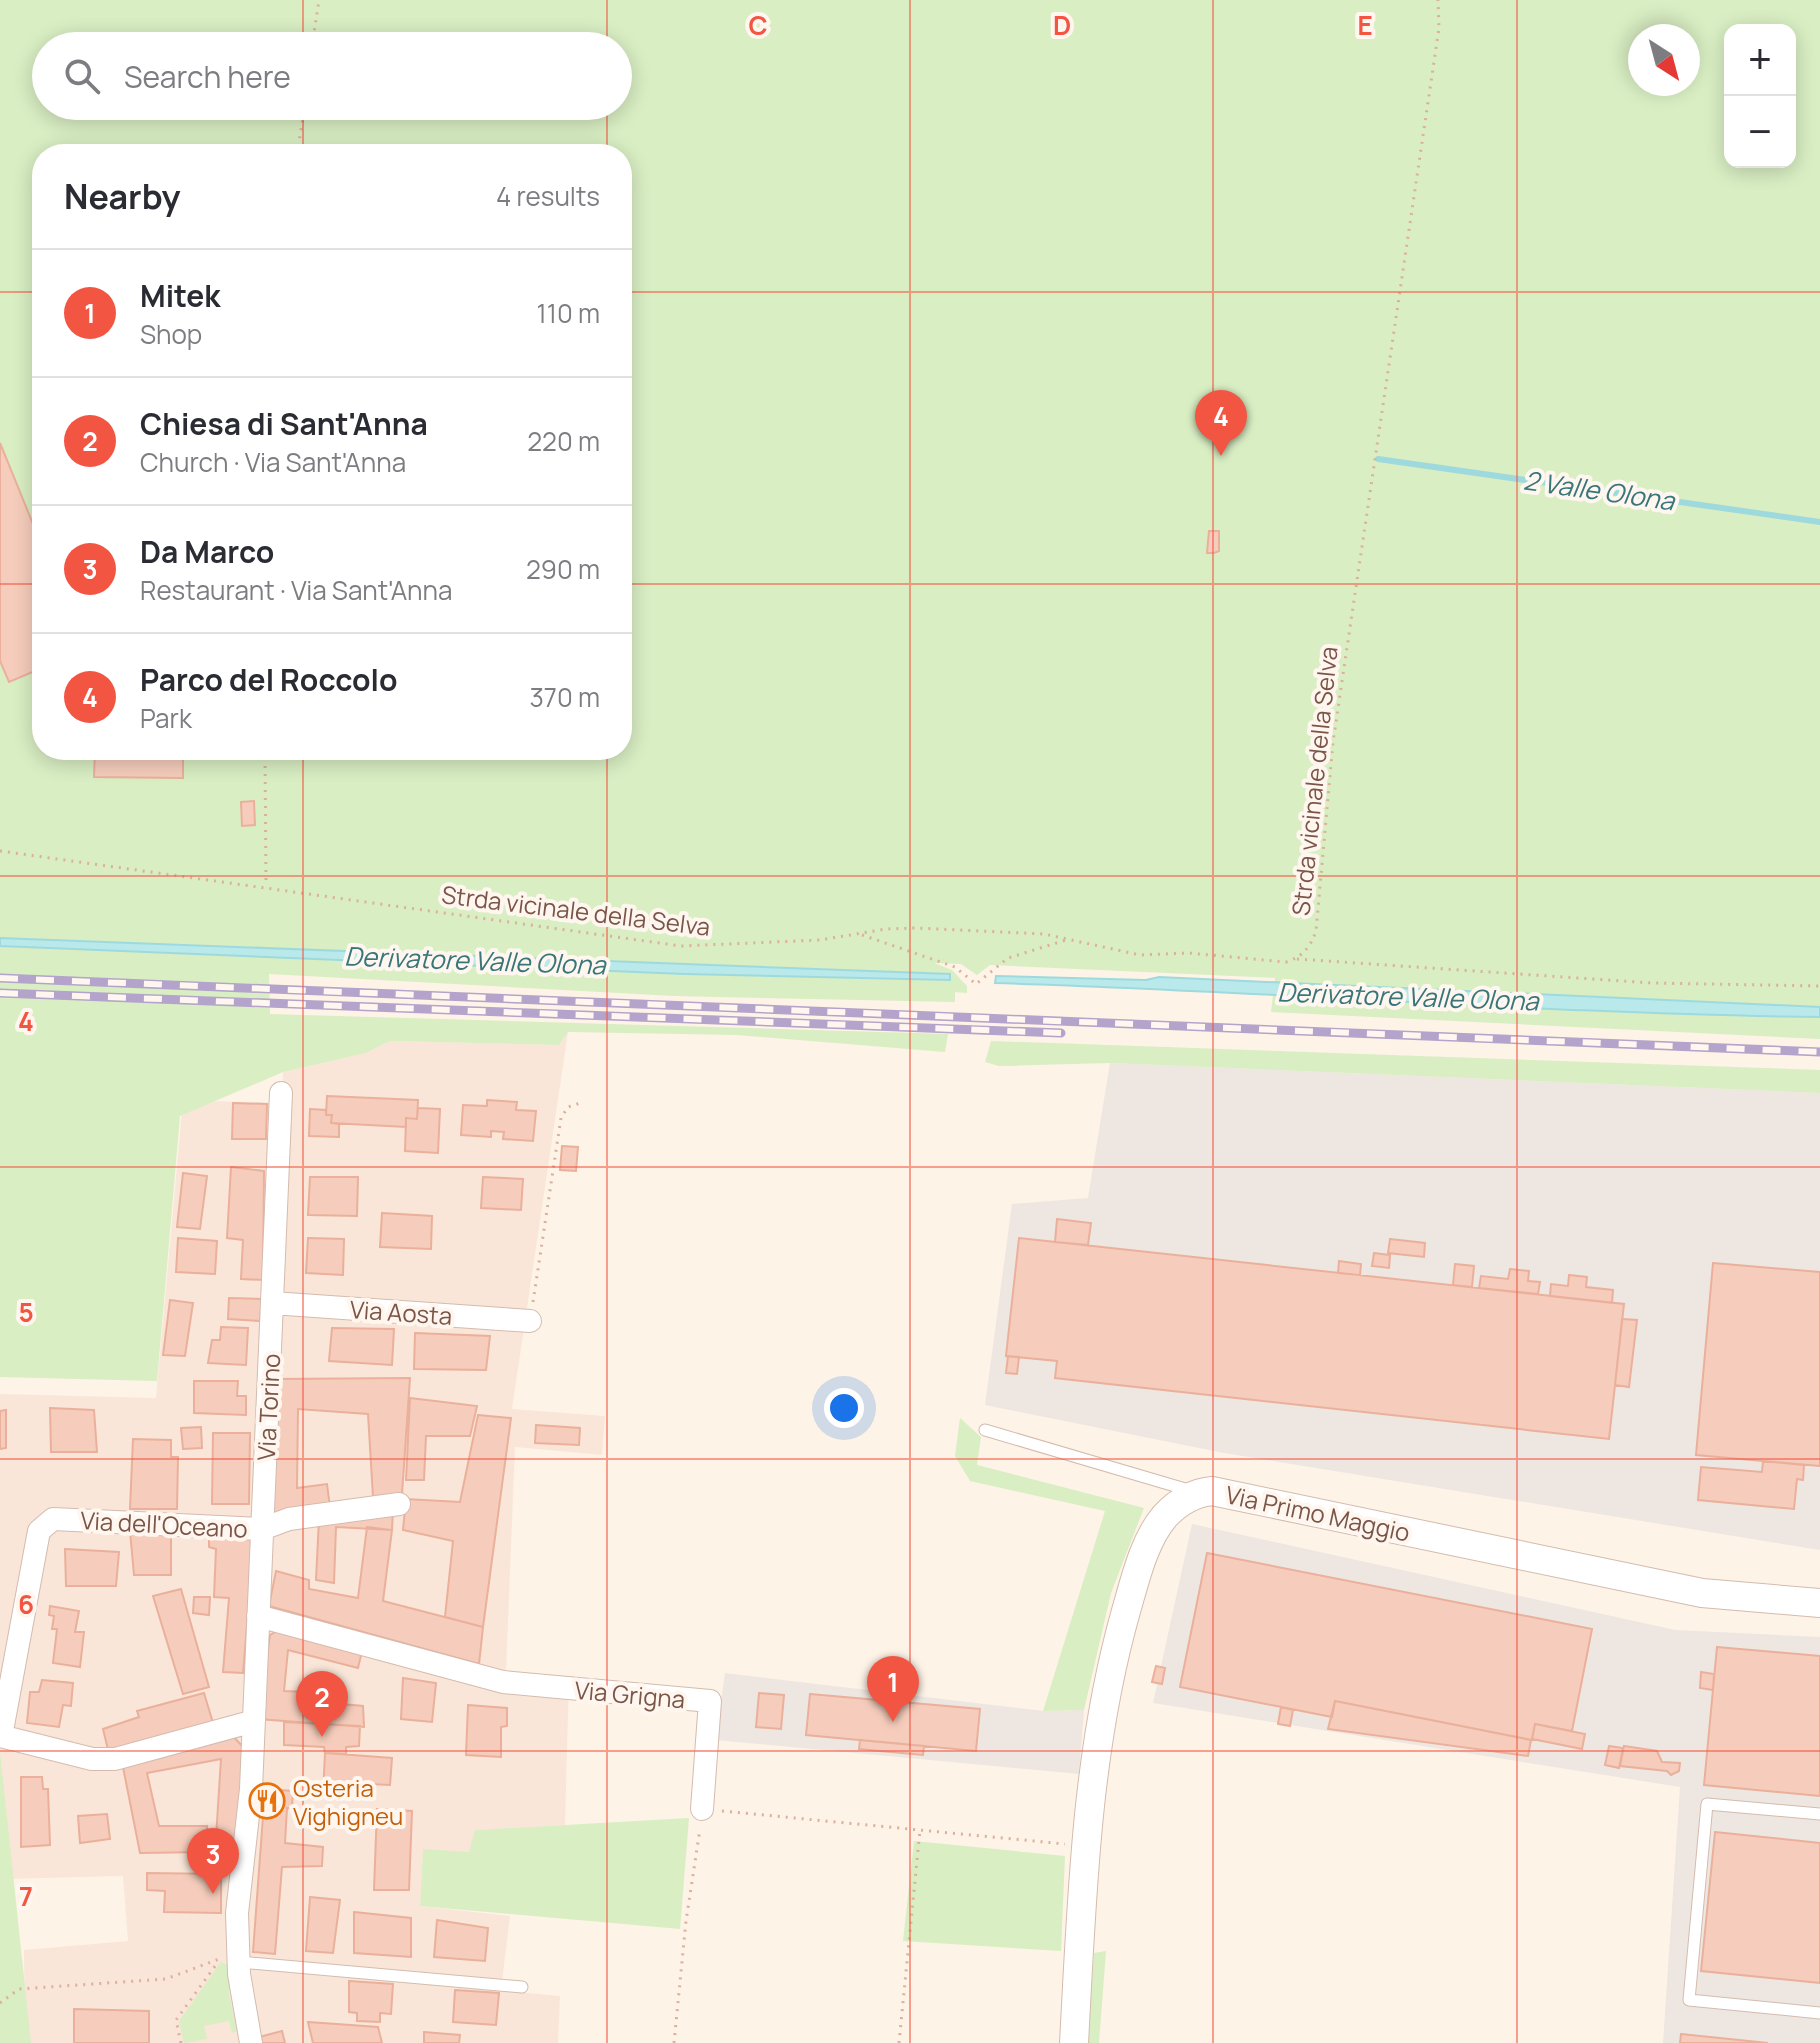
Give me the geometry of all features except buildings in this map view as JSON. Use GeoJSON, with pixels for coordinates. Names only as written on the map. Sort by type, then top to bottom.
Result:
{"type":"FeatureCollection","features":[{"type":"Feature","properties":{"kind":"street","name":"Via Torino"},"geometry":{"type":"LineString","coordinates":[[251,2043],[232,1959],[254,1721],[281,1093]]}},
{"type":"Feature","properties":{"kind":"street","name":"Via Aosta"},"geometry":{"type":"LineString","coordinates":[[272,1303],[530,1321]]}},
{"type":"Feature","properties":{"kind":"street","name":"Via Primo Maggio"},"geometry":{"type":"LineString","coordinates":[[1074,2043],[1085,1845],[1096,1745],[1116,1648],[1134,1584],[1152,1536],[1164,1518],[1197,1493],[1227,1494],[1702,1593],[1820,1603]]}},
{"type":"Feature","properties":{"kind":"street","name":"Via dell'Oceano"},"geometry":{"type":"LineString","coordinates":[[0,1736],[39,1531],[53,1519],[262,1529],[289,1519],[399,1504]]}},
{"type":"Feature","properties":{"kind":"street","name":"Via Grigna"},"geometry":{"type":"LineString","coordinates":[[258,1616],[503,1682],[710,1701],[702,1809]]}},
{"type":"Feature","properties":{"kind":"street"},"geometry":{"type":"LineString","coordinates":[[0,1736],[92,1759],[115,1759],[254,1721]]}},
{"type":"Feature","properties":{"kind":"lane"},"geometry":{"type":"LineString","coordinates":[[985,1430],[1197,1493]]}},
{"type":"Feature","properties":{"kind":"lane"},"geometry":{"type":"LineString","coordinates":[[1820,1814],[1707,1804],[1689,2000],[1820,2013]]}},
{"type":"Feature","properties":{"kind":"lane"},"geometry":{"type":"LineString","coordinates":[[232,1959],[522,1987]]}},
{"type":"Feature","properties":{"kind":"path"},"geometry":{"type":"LineString","coordinates":[[314,32],[319,0]]}},
{"type":"Feature","properties":{"kind":"path","name":"Strda vicinale della Selva"},"geometry":{"type":"LineString","coordinates":[[0,851],[681,946],[820,940],[916,928],[1069,939],[1140,955],[1188,953],[1286,962],[1297,959],[1306,952],[1316,931],[1333,742],[1439,28],[1438,0]]}},
{"type":"Feature","properties":{"kind":"path"},"geometry":{"type":"LineString","coordinates":[[299,144],[303,120]]}},
{"type":"Feature","properties":{"kind":"path"},"geometry":{"type":"LineString","coordinates":[[265,760],[266,886]]}},
{"type":"Feature","properties":{"kind":"path"},"geometry":{"type":"LineString","coordinates":[[858,934],[955,967],[976,984],[1008,958],[1069,939]]}},
{"type":"Feature","properties":{"kind":"path"},"geometry":{"type":"LineString","coordinates":[[1297,959],[1652,983],[1820,986]]}},
{"type":"Feature","properties":{"kind":"path"},"geometry":{"type":"LineString","coordinates":[[530,1321],[561,1118],[568,1107],[580,1103]]}},
{"type":"Feature","properties":{"kind":"path"},"geometry":{"type":"LineString","coordinates":[[674,2043],[686,1921],[702,1809],[1085,1845]]}},
{"type":"Feature","properties":{"kind":"path"},"geometry":{"type":"LineString","coordinates":[[899,2043],[920,1830]]}},
{"type":"Feature","properties":{"kind":"path"},"geometry":{"type":"LineString","coordinates":[[0,2003],[19,1989],[166,1979],[232,1959]]}},
{"type":"Feature","properties":{"kind":"path"},"geometry":{"type":"LineString","coordinates":[[181,2043],[176,2020],[232,1959]]}},
{"type":"Feature","properties":{"kind":"shaded area"},"geometry":{"type":"Polygon","coordinates":[[[568,1032],[512,1409],[605,1416],[602,1455],[515,1447],[506,1672],[569,1678],[565,1825],[476,1830],[469,1852],[423,1850],[420,1906],[510,1916],[502,1982],[244,1958],[283,1072],[366,1053],[390,1041],[559,1045],[568,1032]]]}},
{"type":"Feature","properties":{"kind":"shaded area"},"geometry":{"type":"Polygon","coordinates":[[[1110,1063],[1820,1093],[1820,1550],[1224,1453],[985,1405],[1012,1204],[1088,1198],[1110,1063]]]}},
{"type":"Feature","properties":{"kind":"shaded area"},"geometry":{"type":"Polygon","coordinates":[[[183,1100],[275,1103],[247,1788],[248,2043],[25,2043],[24,1950],[128,1941],[123,1876],[6,1879],[0,1753],[0,1394],[156,1398],[183,1100]]]}},
{"type":"Feature","properties":{"kind":"shaded area"},"geometry":{"type":"Polygon","coordinates":[[[1192,1524],[1675,1630],[1820,1637],[1820,2043],[1663,2043],[1680,1787],[1153,1703],[1192,1524]]]}},
{"type":"Feature","properties":{"kind":"shaded area"},"geometry":{"type":"Polygon","coordinates":[[[725,1673],[1043,1711],[1084,1710],[1079,1774],[716,1740],[725,1673]]]}},
{"type":"Feature","properties":{"kind":"shaded area"},"geometry":{"type":"Polygon","coordinates":[[[243,1967],[560,1996],[558,2043],[255,2043],[243,1967]]]}},
{"type":"Feature","properties":{"kind":"green space"},"geometry":{"type":"Polygon","coordinates":[[[0,0],[1820,0],[1820,1039],[1271,1012],[1275,978],[990,965],[977,975],[961,964],[934,963],[952,970],[967,986],[967,993],[955,992],[955,1002],[674,996],[269,974],[270,1014],[948,1034],[945,1052],[737,1035],[568,1032],[559,1045],[390,1041],[366,1053],[283,1072],[180,1116],[157,1381],[0,1377],[0,0]]]}},
{"type":"Feature","properties":{"kind":"green space"},"geometry":{"type":"Polygon","coordinates":[[[991,1041],[1820,1070],[1820,1093],[1110,1063],[999,1066],[985,1062],[991,1041]]]}},
{"type":"Feature","properties":{"kind":"green space"},"geometry":{"type":"Polygon","coordinates":[[[960,1418],[981,1437],[977,1465],[1144,1508],[1111,1593],[1084,1710],[1043,1711],[1105,1511],[970,1481],[955,1456],[960,1418]]]}},
{"type":"Feature","properties":{"kind":"green space"},"geometry":{"type":"Polygon","coordinates":[[[0,1752],[31,2043],[0,2043],[0,1752]]]}},
{"type":"Feature","properties":{"kind":"green space"},"geometry":{"type":"Polygon","coordinates":[[[689,1818],[680,1929],[420,1906],[423,1849],[469,1852],[475,1830],[689,1818]]]}},
{"type":"Feature","properties":{"kind":"green space"},"geometry":{"type":"Polygon","coordinates":[[[914,1841],[1065,1856],[1061,1951],[903,1941],[914,1841]]]}},
{"type":"Feature","properties":{"kind":"green space"},"geometry":{"type":"Polygon","coordinates":[[[1106,1951],[1099,2043],[1088,2043],[1094,1953],[1106,1951]]]}},
{"type":"Feature","properties":{"kind":"green space"},"geometry":{"type":"Polygon","coordinates":[[[221,1962],[229,1966],[229,1994],[237,2031],[232,2033],[229,2021],[204,2026],[207,2039],[184,2043],[179,2021],[221,1962]]]}},
{"type":"Feature","properties":{"kind":"water","name":"Derivatore Valle Olona"},"geometry":{"type":"Polygon","coordinates":[[[0,938],[950,974],[950,980],[684,974],[0,946],[0,938]]]}},
{"type":"Feature","properties":{"kind":"water","name":"Derivatore Valle Olona"},"geometry":{"type":"Polygon","coordinates":[[[996,976],[1146,980],[1159,977],[1820,1007],[1820,1017],[1614,1012],[995,983],[996,976]]]}},
{"type":"Feature","properties":{"kind":"waterway","name":"2 Valle Olona"},"geometry":{"type":"LineString","coordinates":[[1378,459],[1820,522]]}},
{"type":"Feature","properties":{"kind":"railway"},"geometry":{"type":"LineString","coordinates":[[0,978],[1820,1052]]}},
{"type":"Feature","properties":{"kind":"railway"},"geometry":{"type":"LineString","coordinates":[[0,993],[1061,1033]]}},
{"type":"Feature","properties":{"kind":"place","name":"Parco del Roccolo"},"geometry":{"type":"Point","coordinates":[1221,456]}},
{"type":"Feature","properties":{"kind":"place","name":"Mitek"},"geometry":{"type":"Point","coordinates":[893,1722]}},
{"type":"Feature","properties":{"kind":"place","name":"Chiesa di Sant'Anna"},"geometry":{"type":"Point","coordinates":[322,1737]}},
{"type":"Feature","properties":{"kind":"place","name":"Osteria Vighigneu"},"geometry":{"type":"Point","coordinates":[267,1801]}},
{"type":"Feature","properties":{"kind":"place","name":"Da Marco"},"geometry":{"type":"Point","coordinates":[213,1894]}}]}
